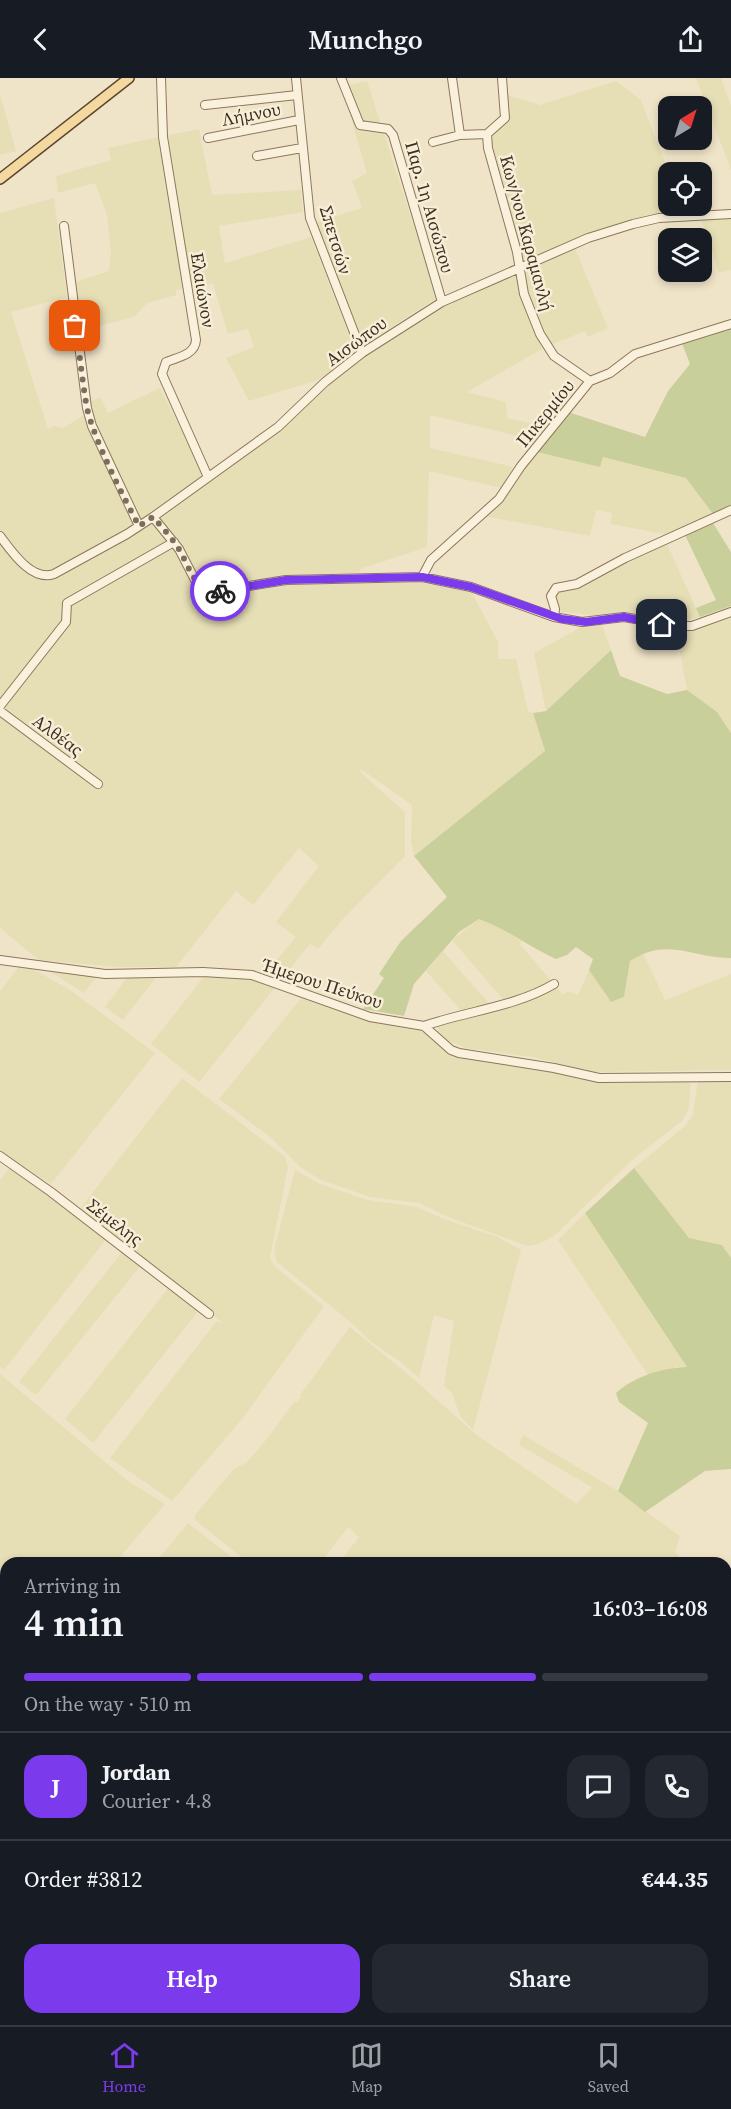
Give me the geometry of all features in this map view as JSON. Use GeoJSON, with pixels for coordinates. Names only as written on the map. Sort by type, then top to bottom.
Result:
{"type":"FeatureCollection","features":[{"type":"Feature","properties":{"kind":"main road"},"geometry":{"type":"LineString","coordinates":[[0,180],[129,78]]}},
{"type":"Feature","properties":{"kind":"street","name":"Ελαιώνον"},"geometry":{"type":"LineString","coordinates":[[161,78],[163,137],[196,340],[196,346],[191,352],[166,362],[162,374],[208,477]]}},
{"type":"Feature","properties":{"kind":"street","name":"Σπετσών"},"geometry":{"type":"LineString","coordinates":[[296,78],[310,218],[362,353]]}},
{"type":"Feature","properties":{"kind":"street","name":"Παρ. 1η Αισώπου"},"geometry":{"type":"LineString","coordinates":[[341,78],[360,125],[388,129],[393,135],[442,302]]}},
{"type":"Feature","properties":{"kind":"street"},"geometry":{"type":"LineString","coordinates":[[452,78],[460,135]]}},
{"type":"Feature","properties":{"kind":"street","name":"Κων/νου Καραμανλή"},"geometry":{"type":"LineString","coordinates":[[501,78],[505,118],[487,134],[488,148],[517,252],[527,302],[548,350],[590,381]]}},
{"type":"Feature","properties":{"kind":"street"},"geometry":{"type":"LineString","coordinates":[[206,105],[297,94]]}},
{"type":"Feature","properties":{"kind":"street","name":"Λήμνου"},"geometry":{"type":"LineString","coordinates":[[208,138],[299,120]]}},
{"type":"Feature","properties":{"kind":"street"},"geometry":{"type":"LineString","coordinates":[[433,142],[460,135],[487,134]]}},
{"type":"Feature","properties":{"kind":"street"},"geometry":{"type":"LineString","coordinates":[[257,156],[302,148]]}},
{"type":"Feature","properties":{"kind":"street","name":"Αισώπου"},"geometry":{"type":"LineString","coordinates":[[0,536],[38,576],[54,574],[153,517],[278,427],[325,382],[362,353],[442,302],[588,238],[633,224],[659,218],[731,214]]}},
{"type":"Feature","properties":{"kind":"street"},"geometry":{"type":"LineString","coordinates":[[64,226],[87,408],[92,426],[139,526]]}},
{"type":"Feature","properties":{"kind":"street","name":"Πικερμίου"},"geometry":{"type":"LineString","coordinates":[[422,577],[431,560],[499,499],[521,466],[590,381],[610,373],[635,354],[731,324]]}},
{"type":"Feature","properties":{"kind":"street"},"geometry":{"type":"LineString","coordinates":[[554,617],[555,609],[551,596],[556,588],[577,584],[625,558],[731,510]]}},
{"type":"Feature","properties":{"kind":"street"},"geometry":{"type":"LineString","coordinates":[[153,517],[174,542],[195,580],[212,592],[286,580],[422,577],[471,587],[554,617],[582,622],[624,617],[676,626],[692,626],[731,612]]}},
{"type":"Feature","properties":{"kind":"street"},"geometry":{"type":"LineString","coordinates":[[0,706],[66,622],[67,603],[174,542]]}},
{"type":"Feature","properties":{"kind":"street","name":"Αλθέας"},"geometry":{"type":"LineString","coordinates":[[0,711],[98,784]]}},
{"type":"Feature","properties":{"kind":"street","name":"Ήμερου Πεύκου"},"geometry":{"type":"LineString","coordinates":[[0,960],[105,974],[203,972],[252,975],[370,1017],[424,1026]]}},
{"type":"Feature","properties":{"kind":"street"},"geometry":{"type":"LineString","coordinates":[[424,1026],[524,998],[554,984]]}},
{"type":"Feature","properties":{"kind":"street"},"geometry":{"type":"LineString","coordinates":[[424,1026],[450,1050],[459,1053],[554,1068],[599,1078],[731,1077]]}},
{"type":"Feature","properties":{"kind":"street","name":"Σέμελης"},"geometry":{"type":"LineString","coordinates":[[0,1156],[51,1192],[209,1314]]}},
{"type":"Feature","properties":{"kind":"shaded area"},"geometry":{"type":"Polygon","coordinates":[[[696,78],[721,78],[731,106],[731,170],[712,120],[712,96],[703,96],[696,78]]]}},
{"type":"Feature","properties":{"kind":"shaded area"},"geometry":{"type":"Polygon","coordinates":[[[367,81],[437,298],[365,344],[361,343],[314,223],[362,208],[352,181],[367,173],[342,87],[367,81]]]}},
{"type":"Feature","properties":{"kind":"shaded area"},"geometry":{"type":"Polygon","coordinates":[[[616,81],[641,100],[658,144],[658,150],[660,150],[665,162],[658,162],[658,214],[598,230],[522,264],[491,138],[507,119],[505,94],[540,105],[616,81]]]}},
{"type":"Feature","properties":{"kind":"shaded area"},"geometry":{"type":"Polygon","coordinates":[[[0,95],[16,151],[0,155],[0,95]]]}},
{"type":"Feature","properties":{"kind":"shaded area"},"geometry":{"type":"Polygon","coordinates":[[[199,129],[212,195],[301,190],[303,212],[219,226],[225,263],[311,237],[354,348],[354,353],[318,380],[249,401],[226,358],[254,347],[248,329],[228,334],[213,283],[190,287],[165,136],[199,129]]]}},
{"type":"Feature","properties":{"kind":"shaded area"},"geometry":{"type":"Polygon","coordinates":[[[159,137],[185,288],[176,290],[176,295],[147,303],[134,317],[79,331],[72,283],[109,271],[111,251],[107,215],[95,183],[58,193],[56,176],[111,160],[108,148],[159,137]]]}},
{"type":"Feature","properties":{"kind":"shaded area"},"geometry":{"type":"Polygon","coordinates":[[[54,198],[67,297],[11,312],[48,429],[54,426],[63,428],[89,412],[88,403],[100,397],[108,413],[160,388],[207,480],[367,352],[444,304],[515,273],[542,349],[467,392],[506,402],[507,418],[548,427],[535,440],[430,415],[430,448],[513,467],[501,488],[429,471],[427,547],[360,569],[360,578],[419,579],[426,584],[433,585],[438,581],[470,589],[498,642],[498,659],[516,659],[528,711],[533,713],[545,751],[414,856],[411,842],[412,805],[361,769],[360,772],[405,812],[405,856],[342,920],[318,949],[310,944],[199,1082],[151,1044],[206,974],[261,979],[296,937],[276,922],[319,866],[299,848],[253,905],[236,891],[176,967],[118,967],[39,960],[0,928],[0,213],[54,198]]]}},
{"type":"Feature","properties":{"kind":"shaded area"},"geometry":{"type":"Polygon","coordinates":[[[731,216],[731,270],[719,273],[712,252],[712,228],[704,228],[701,218],[731,216]]]}},
{"type":"Feature","properties":{"kind":"shaded area"},"geometry":{"type":"Polygon","coordinates":[[[574,246],[608,328],[588,337],[585,331],[548,346],[526,293],[521,270],[574,246]]]}},
{"type":"Feature","properties":{"kind":"shaded area"},"geometry":{"type":"Polygon","coordinates":[[[537,452],[599,466],[603,456],[687,478],[713,514],[682,529],[664,534],[611,524],[612,513],[596,510],[590,536],[484,516],[537,452]]]}},
{"type":"Feature","properties":{"kind":"shaded area"},"geometry":{"type":"Polygon","coordinates":[[[666,542],[700,617],[678,622],[628,612],[595,616],[557,611],[554,593],[586,581],[666,542]]]}},
{"type":"Feature","properties":{"kind":"shaded area"},"geometry":{"type":"Polygon","coordinates":[[[731,615],[731,733],[717,712],[687,690],[676,629],[731,615]]]}},
{"type":"Feature","properties":{"kind":"shaded area"},"geometry":{"type":"Polygon","coordinates":[[[601,622],[611,650],[546,711],[534,653],[585,625],[601,622]]]}},
{"type":"Feature","properties":{"kind":"shaded area"},"geometry":{"type":"Polygon","coordinates":[[[479,919],[504,928],[522,942],[520,944],[563,995],[568,991],[578,995],[589,970],[611,1002],[624,997],[630,961],[643,953],[665,1000],[731,974],[731,1070],[592,1072],[533,1057],[466,1048],[447,1040],[438,1031],[438,1024],[465,1015],[426,971],[443,951],[493,1008],[507,1004],[452,940],[479,919]]]}},
{"type":"Feature","properties":{"kind":"shaded area"},"geometry":{"type":"Polygon","coordinates":[[[18,968],[33,969],[70,990],[155,1053],[51,1184],[0,1152],[0,991],[18,968]]]}},
{"type":"Feature","properties":{"kind":"shaded area"},"geometry":{"type":"Polygon","coordinates":[[[46,969],[98,975],[84,993],[46,969]]]}},
{"type":"Feature","properties":{"kind":"shaded area"},"geometry":{"type":"Polygon","coordinates":[[[129,975],[158,975],[123,1020],[105,1007],[129,975]]]}},
{"type":"Feature","properties":{"kind":"shaded area"},"geometry":{"type":"Polygon","coordinates":[[[303,996],[421,1028],[450,1053],[600,1081],[691,1079],[689,1108],[683,1120],[632,1160],[554,1236],[539,1244],[528,1246],[448,1217],[419,1203],[370,1197],[321,1180],[300,1167],[270,1137],[219,1099],[303,996]]]}},
{"type":"Feature","properties":{"kind":"shaded area"},"geometry":{"type":"Polygon","coordinates":[[[182,1078],[285,1157],[288,1167],[270,1258],[274,1266],[324,1306],[242,1419],[172,1501],[110,1458],[216,1322],[223,1323],[79,1210],[182,1078]]]}},
{"type":"Feature","properties":{"kind":"shaded area"},"geometry":{"type":"Polygon","coordinates":[[[731,1078],[731,1258],[722,1245],[689,1238],[634,1168],[685,1126],[693,1115],[698,1079],[731,1078]]]}},
{"type":"Feature","properties":{"kind":"shaded area"},"geometry":{"type":"Polygon","coordinates":[[[11,1166],[107,1238],[4,1370],[0,1367],[0,1180],[11,1166]]]}},
{"type":"Feature","properties":{"kind":"shaded area"},"geometry":{"type":"Polygon","coordinates":[[[295,1170],[320,1184],[368,1200],[417,1207],[444,1219],[498,1237],[521,1250],[473,1430],[460,1416],[452,1393],[444,1386],[454,1321],[434,1315],[419,1378],[401,1362],[371,1342],[354,1325],[276,1261],[274,1249],[295,1170]]]}},
{"type":"Feature","properties":{"kind":"shaded area"},"geometry":{"type":"Polygon","coordinates":[[[585,1213],[687,1367],[676,1367],[648,1375],[558,1240],[585,1213]]]}},
{"type":"Feature","properties":{"kind":"shaded area"},"geometry":{"type":"Polygon","coordinates":[[[123,1251],[142,1264],[36,1395],[19,1382],[123,1251]]]}},
{"type":"Feature","properties":{"kind":"shaded area"},"geometry":{"type":"Polygon","coordinates":[[[170,1286],[200,1309],[93,1443],[65,1419],[170,1286]]]}},
{"type":"Feature","properties":{"kind":"shaded area"},"geometry":{"type":"Polygon","coordinates":[[[350,1327],[478,1436],[577,1504],[592,1487],[519,1445],[523,1435],[618,1491],[680,1536],[675,1552],[680,1557],[344,1557],[359,1537],[348,1527],[325,1557],[241,1557],[195,1520],[195,1515],[234,1469],[247,1462],[262,1445],[295,1401],[297,1403],[300,1395],[350,1327]]]}},
{"type":"Feature","properties":{"kind":"shaded area"},"geometry":{"type":"Polygon","coordinates":[[[0,1374],[128,1481],[165,1504],[120,1557],[0,1557],[0,1374]]]}},
{"type":"Feature","properties":{"kind":"shaded area"},"geometry":{"type":"Polygon","coordinates":[[[188,1523],[231,1557],[160,1557],[188,1523]]]}},
{"type":"Feature","properties":{"kind":"green space"},"geometry":{"type":"Polygon","coordinates":[[[731,327],[731,505],[713,514],[686,478],[603,457],[600,467],[537,452],[568,412],[645,437],[668,391],[690,364],[681,341],[731,327]]]}},
{"type":"Feature","properties":{"kind":"green space"},"geometry":{"type":"Polygon","coordinates":[[[713,523],[731,552],[731,606],[700,617],[696,608],[716,600],[685,535],[713,523]]]}},
{"type":"Feature","properties":{"kind":"green space"},"geometry":{"type":"Polygon","coordinates":[[[611,650],[620,676],[667,694],[687,690],[717,712],[731,733],[731,958],[669,949],[644,954],[630,961],[624,997],[611,1002],[589,970],[593,959],[576,947],[567,955],[556,959],[479,919],[459,932],[414,984],[404,1016],[363,1009],[384,978],[379,974],[401,941],[447,897],[414,856],[545,751],[533,713],[546,711],[611,650]]]}},
{"type":"Feature","properties":{"kind":"green space"},"geometry":{"type":"Polygon","coordinates":[[[634,1168],[689,1238],[722,1245],[731,1258],[731,1469],[705,1471],[645,1512],[618,1491],[648,1423],[619,1402],[616,1393],[649,1374],[687,1367],[585,1213],[634,1168]]]}},
{"type":"Feature","properties":{"kind":"way so far"},"geometry":{"type":"LineString","coordinates":[[75,326],[87,408],[92,426],[129,508],[139,526],[153,517],[179,549],[200,586],[212,592],[220,591]]}},
{"type":"Feature","properties":{"kind":"route"},"geometry":{"type":"LineString","coordinates":[[220,591],[286,580],[422,577],[471,587],[562,619],[586,622],[624,617],[662,625]]}}]}
